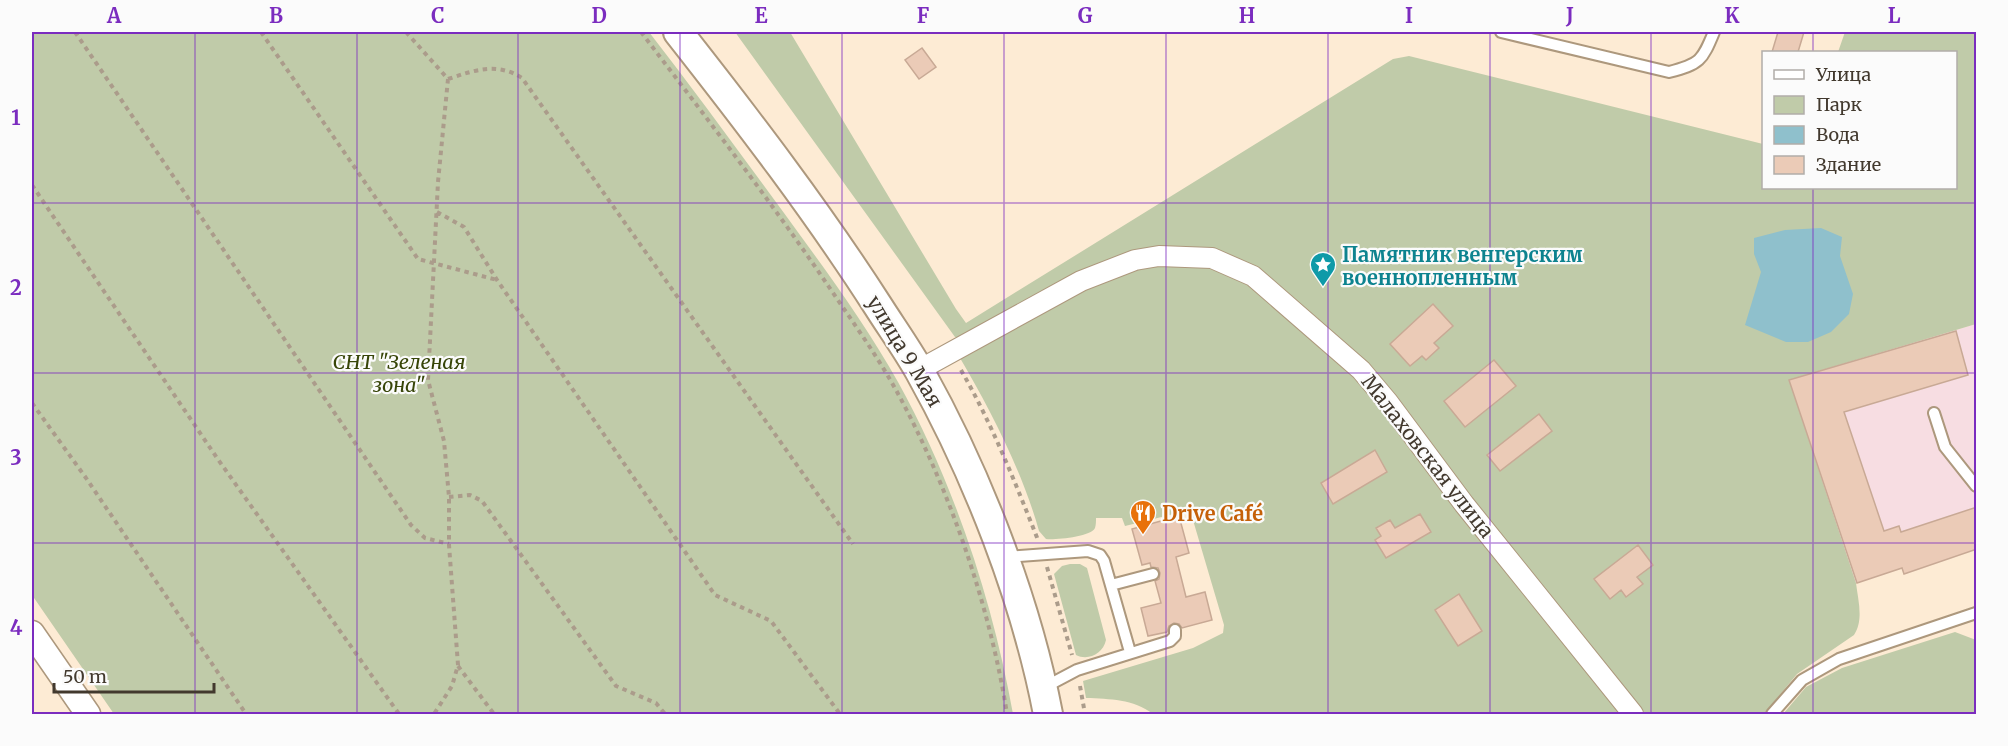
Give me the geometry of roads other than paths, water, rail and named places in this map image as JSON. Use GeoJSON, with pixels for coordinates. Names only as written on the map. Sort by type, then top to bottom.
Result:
{"type":"FeatureCollection","features":[{"type":"Feature","properties":{"kind":"main road","name":"улица 9 Мая"},"geometry":{"type":"LineString","coordinates":[[678,32],[772,151],[833,237],[919,370],[952,432],[982,501],[1003,557],[1046,701]]}},
{"type":"Feature","properties":{"kind":"street","name":"Малаховская улица"},"geometry":{"type":"LineString","coordinates":[[919,370],[1082,281],[1136,260],[1159,256],[1205,257],[1234,266],[1253,276],[1361,370],[1388,402],[1464,504],[1633,714]]}},
{"type":"Feature","properties":{"kind":"street"},"geometry":{"type":"LineString","coordinates":[[32,633],[88,714]]}},
{"type":"Feature","properties":{"kind":"lane"},"geometry":{"type":"LineString","coordinates":[[1501,32],[1669,72],[1690,67],[1704,56],[1714,32]]}},
{"type":"Feature","properties":{"kind":"lane"},"geometry":{"type":"LineString","coordinates":[[1934,412],[1945,447],[1977,486]]}},
{"type":"Feature","properties":{"kind":"lane"},"geometry":{"type":"LineString","coordinates":[[1003,557],[1088,551],[1098,553],[1102,557],[1130,652]]}},
{"type":"Feature","properties":{"kind":"lane"},"geometry":{"type":"LineString","coordinates":[[1111,585],[1153,574]]}},
{"type":"Feature","properties":{"kind":"lane"},"geometry":{"type":"LineString","coordinates":[[1772,714],[1802,680],[1839,659],[1977,613]]}},
{"type":"Feature","properties":{"kind":"lane"},"geometry":{"type":"LineString","coordinates":[[1046,701],[1077,670],[1170,641],[1175,636],[1175,630]]}},
{"type":"Feature","properties":{"kind":"water"},"geometry":{"type":"Polygon","coordinates":[[[1821,228],[1842,237],[1840,256],[1853,294],[1849,314],[1831,332],[1808,342],[1786,342],[1745,325],[1761,272],[1754,254],[1754,238],[1785,230],[1821,228]]]}},
{"type":"Feature","properties":{"kind":"place","name":"Памятник венгерским военнопленным"},"geometry":{"type":"Point","coordinates":[1323,288]}},
{"type":"Feature","properties":{"kind":"place","name":"Drive Café"},"geometry":{"type":"Point","coordinates":[1143,536]}},
{"type":"Feature","properties":{"kind":"park label","name":"СНТ \"Зеленая зона\""},"geometry":{"type":"Point","coordinates":[399,372]}}]}
